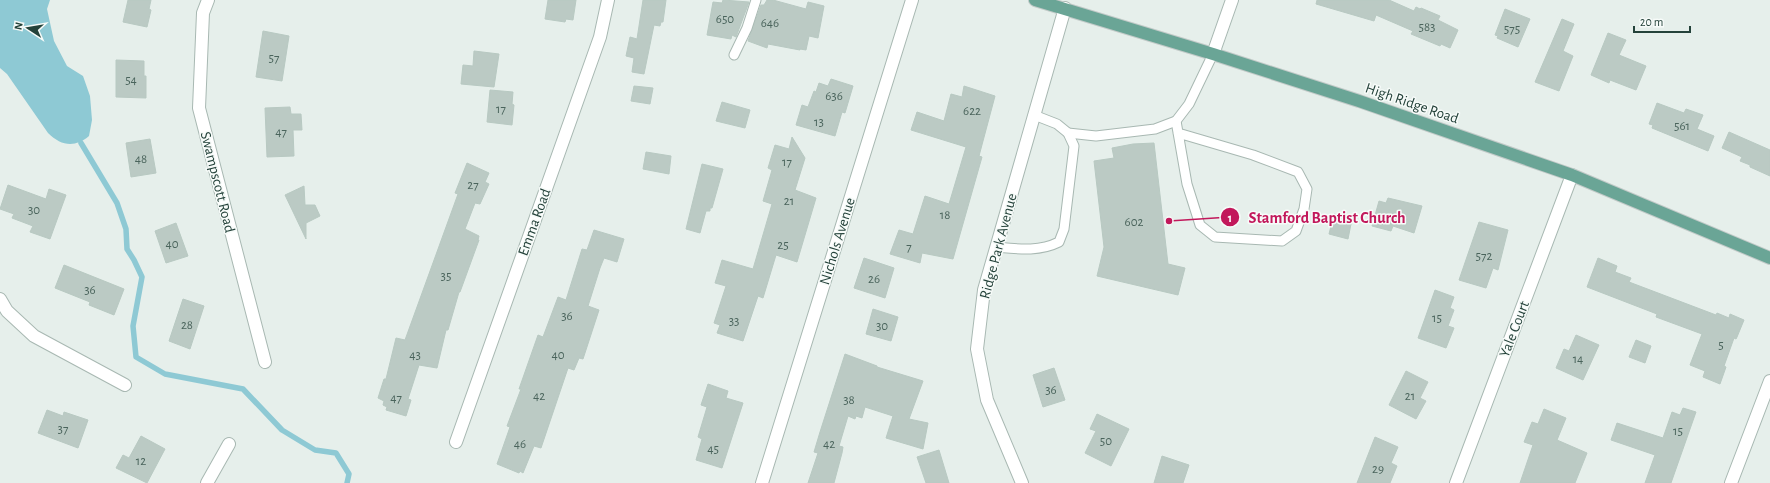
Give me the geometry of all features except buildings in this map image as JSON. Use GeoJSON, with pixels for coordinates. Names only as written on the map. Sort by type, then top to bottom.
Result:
{"type":"FeatureCollection","features":[{"type":"Feature","properties":{"kind":"main road","name":"High Ridge Road"},"geometry":{"type":"LineString","coordinates":[[1035,0],[1213,54],[1359,101],[1572,175],[1770,258]]}},
{"type":"Feature","properties":{"kind":"street","name":"Swampscott Road"},"geometry":{"type":"LineString","coordinates":[[208,0],[203,13],[199,108],[265,362]]}},
{"type":"Feature","properties":{"kind":"street","name":"Emma Road"},"geometry":{"type":"LineString","coordinates":[[456,442],[600,37],[608,0]]}},
{"type":"Feature","properties":{"kind":"street","name":"Nichols Avenue"},"geometry":{"type":"LineString","coordinates":[[762,483],[912,0]]}},
{"type":"Feature","properties":{"kind":"street"},"geometry":{"type":"LineString","coordinates":[[1213,54],[1232,0]]}},
{"type":"Feature","properties":{"kind":"street","name":"Ridge Park Avenue"},"geometry":{"type":"LineString","coordinates":[[1022,483],[986,400],[978,349],[984,290],[1065,8]]}},
{"type":"Feature","properties":{"kind":"street","name":"Yale Court"},"geometry":{"type":"LineString","coordinates":[[1456,483],[1572,175]]}},
{"type":"Feature","properties":{"kind":"street"},"geometry":{"type":"LineString","coordinates":[[0,298],[7,312],[34,336],[125,385]]}},
{"type":"Feature","properties":{"kind":"street"},"geometry":{"type":"LineString","coordinates":[[1731,483],[1770,381]]}},
{"type":"Feature","properties":{"kind":"street"},"geometry":{"type":"LineString","coordinates":[[207,483],[229,444]]}},
{"type":"Feature","properties":{"kind":"lane"},"geometry":{"type":"LineString","coordinates":[[734,55],[747,28],[756,0]]}},
{"type":"Feature","properties":{"kind":"lane"},"geometry":{"type":"LineString","coordinates":[[1068,133],[1096,136],[1155,130],[1176,121],[1189,104],[1213,54]]}},
{"type":"Feature","properties":{"kind":"lane"},"geometry":{"type":"LineString","coordinates":[[996,247],[1030,250],[1048,248],[1059,242],[1064,229],[1074,146],[1068,133],[1057,124],[1034,115]]}},
{"type":"Feature","properties":{"kind":"lane"},"geometry":{"type":"LineString","coordinates":[[1176,121],[1178,133],[1187,184],[1200,225],[1215,237],[1244,239],[1282,241],[1296,231],[1304,209],[1307,189],[1298,172],[1253,155],[1178,133]]}},
{"type":"Feature","properties":{"kind":"water"},"geometry":{"type":"Polygon","coordinates":[[[0,0],[50,0],[47,9],[54,41],[67,66],[83,76],[90,96],[92,120],[89,136],[84,140],[73,144],[68,144],[58,141],[48,133],[7,74],[0,68],[0,0]]]}},
{"type":"Feature","properties":{"kind":"waterway"},"geometry":{"type":"LineString","coordinates":[[81,143],[117,203],[126,229],[127,249],[142,277],[133,326],[136,357],[165,374],[243,389],[282,430],[315,450],[336,453],[349,474],[347,483]]}},
{"type":"Feature","properties":{"kind":"place","name":"Stamford Baptist Church"},"geometry":{"type":"Point","coordinates":[1169,221]}}]}
